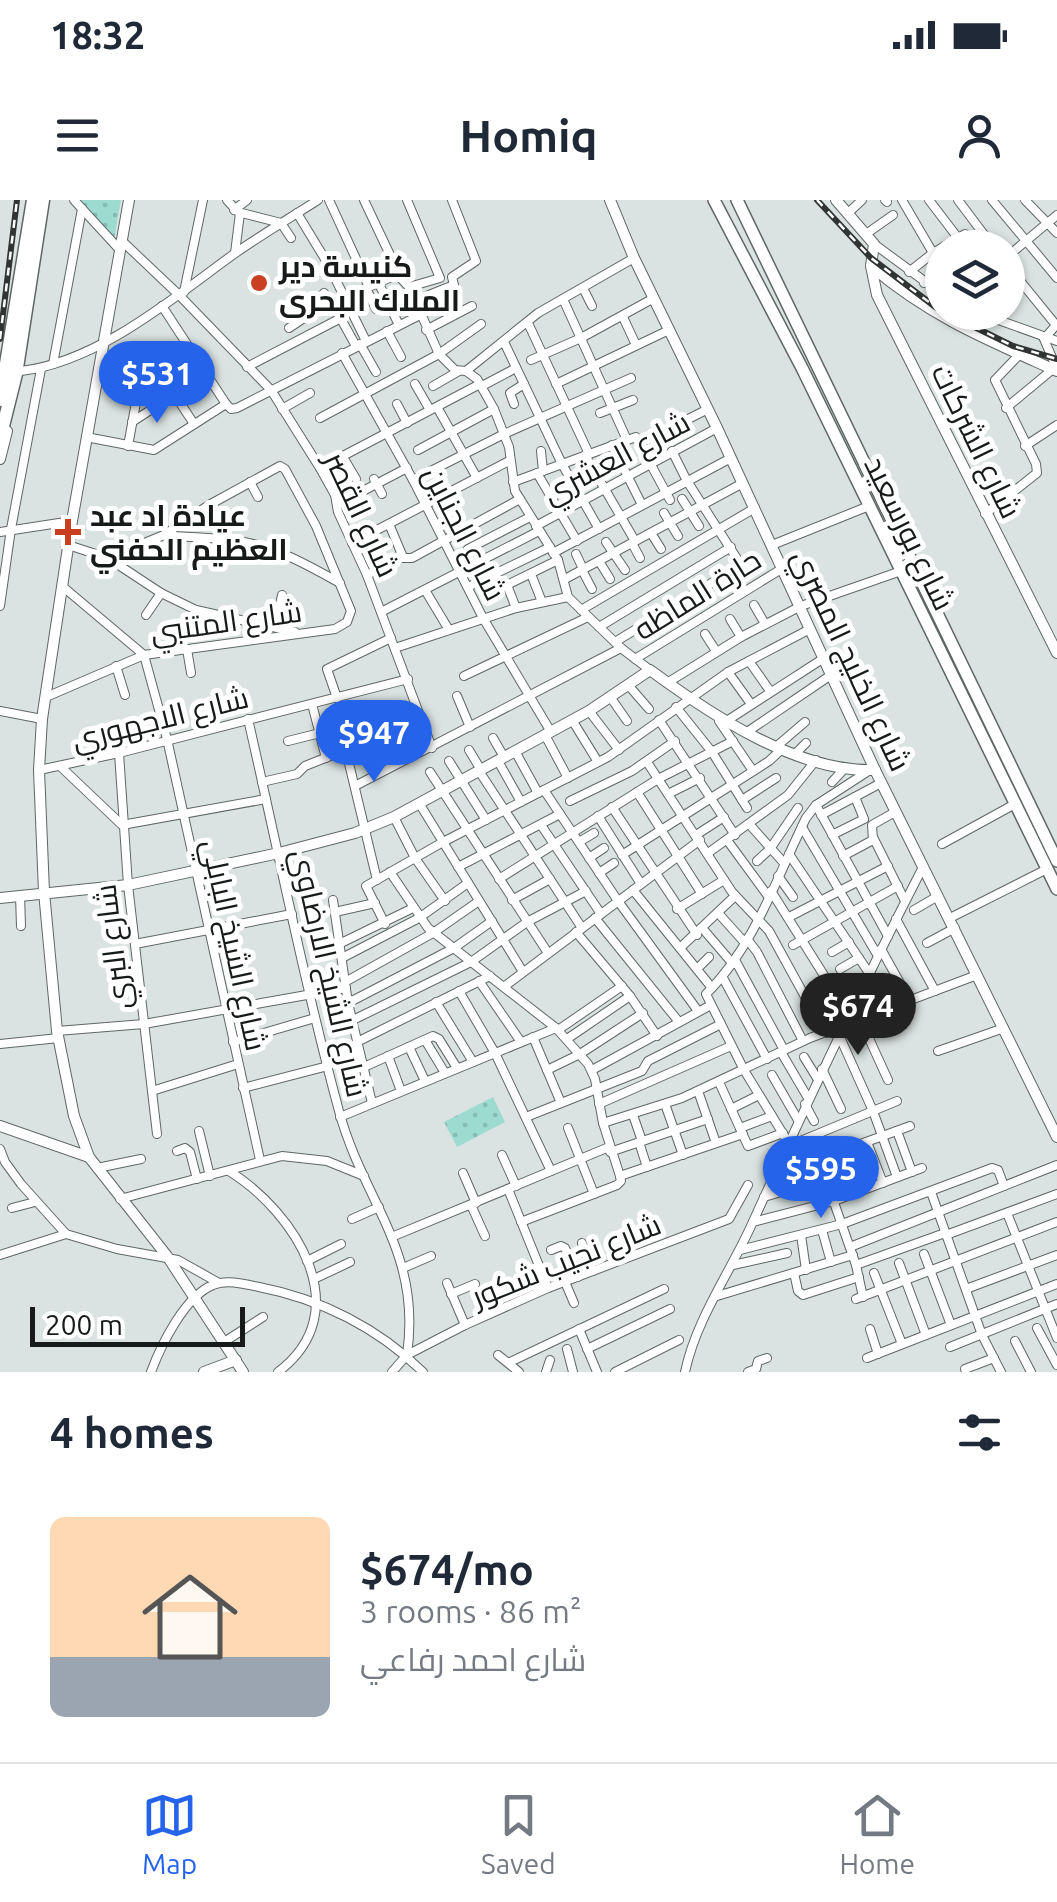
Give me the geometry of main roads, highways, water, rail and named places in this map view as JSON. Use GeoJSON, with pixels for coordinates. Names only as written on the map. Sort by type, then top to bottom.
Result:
{"type":"FeatureCollection","features":[{"type":"Feature","properties":{"kind":"highway"},"geometry":{"type":"LineString","coordinates":[[0,400],[33,200]]}},
{"type":"Feature","properties":{"kind":"highway"},"geometry":{"type":"LineString","coordinates":[[0,438],[16,374],[45,200]]}},
{"type":"Feature","properties":{"kind":"main road","name":"شارع بورسعيد"},"geometry":{"type":"LineString","coordinates":[[714,200],[1015,804],[1052,865]]}},
{"type":"Feature","properties":{"kind":"main road","name":"شارع بورسعيد"},"geometry":{"type":"LineString","coordinates":[[737,200],[1052,865],[1057,889]]}},
{"type":"Feature","properties":{"kind":"main road"},"geometry":{"type":"LineString","coordinates":[[764,294],[778,288]]}},
{"type":"Feature","properties":{"kind":"railway"},"geometry":{"type":"LineString","coordinates":[[0,339],[17,200]]}},
{"type":"Feature","properties":{"kind":"railway"},"geometry":{"type":"LineString","coordinates":[[817,200],[871,258],[925,299]]}},
{"type":"Feature","properties":{"kind":"railway"},"geometry":{"type":"LineString","coordinates":[[981,330],[1013,346],[1057,359]]}},
{"type":"Feature","properties":{"kind":"place","name":"كنيسة دير الملاك البحرى"},"geometry":{"type":"Point","coordinates":[259,283]}},
{"type":"Feature","properties":{"kind":"place","name":"عيادة اد عبد العظيم الحفني"},"geometry":{"type":"Point","coordinates":[68,532]}}]}
